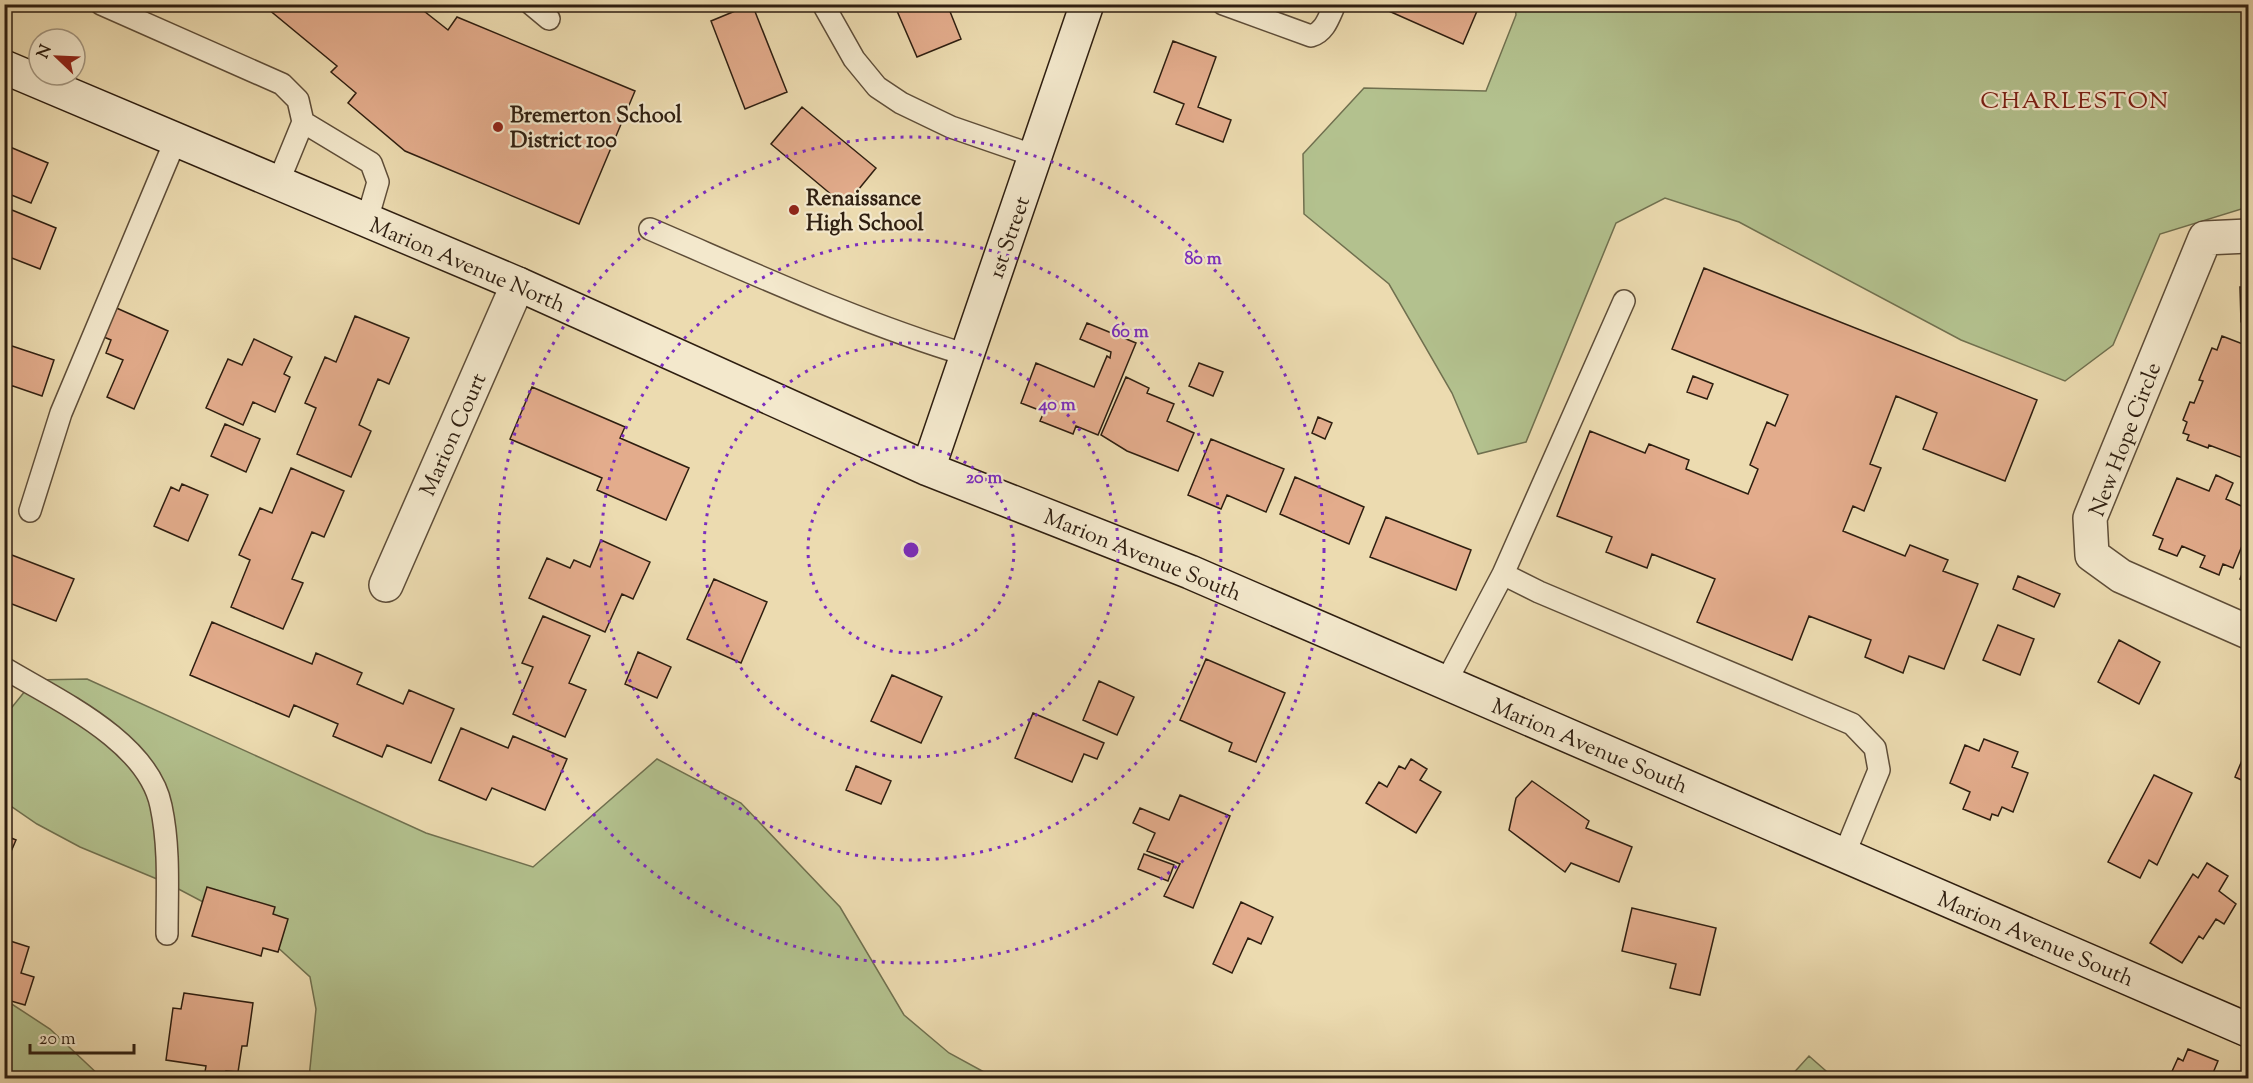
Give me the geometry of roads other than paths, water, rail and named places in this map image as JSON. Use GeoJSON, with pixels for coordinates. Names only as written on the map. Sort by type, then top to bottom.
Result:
{"type":"FeatureCollection","features":[{"type":"Feature","properties":{"kind":"main road","name":"1st Street"},"geometry":{"type":"LineString","coordinates":[[928,469],[1087,4]]}},
{"type":"Feature","properties":{"kind":"main road","name":"Marion Avenue North"},"geometry":{"type":"LineString","coordinates":[[4,67],[518,284],[928,469]]}},
{"type":"Feature","properties":{"kind":"main road","name":"New Hope Circle"},"geometry":{"type":"LineString","coordinates":[[2248,236],[2205,238],[2090,518],[2092,555],[2121,576],[2248,632]]}},
{"type":"Feature","properties":{"kind":"main road","name":"Marion Court"},"geometry":{"type":"LineString","coordinates":[[386,585],[518,284]]}},
{"type":"Feature","properties":{"kind":"main road","name":"Marion Avenue South"},"geometry":{"type":"LineString","coordinates":[[928,469],[1190,572],[2248,1030]]}},
{"type":"Feature","properties":{"kind":"lane"},"geometry":{"type":"LineString","coordinates":[[101,4],[282,84],[298,100],[303,122],[278,183]]}},
{"type":"Feature","properties":{"kind":"lane"},"geometry":{"type":"LineString","coordinates":[[531,4],[549,19]]}},
{"type":"Feature","properties":{"kind":"lane"},"geometry":{"type":"LineString","coordinates":[[823,4],[854,58],[878,87],[901,103],[951,127],[1035,156]]}},
{"type":"Feature","properties":{"kind":"lane"},"geometry":{"type":"LineString","coordinates":[[1223,4],[1311,36],[1318,34],[1325,26],[1335,4]]}},
{"type":"Feature","properties":{"kind":"lane"},"geometry":{"type":"LineString","coordinates":[[303,122],[371,163],[378,182],[367,220]]}},
{"type":"Feature","properties":{"kind":"lane"},"geometry":{"type":"LineString","coordinates":[[30,512],[61,413],[176,139]]}},
{"type":"Feature","properties":{"kind":"lane"},"geometry":{"type":"LineString","coordinates":[[650,229],[866,322],[967,355]]}},
{"type":"Feature","properties":{"kind":"lane"},"geometry":{"type":"LineString","coordinates":[[1446,682],[1503,574],[1624,301]]}},
{"type":"Feature","properties":{"kind":"lane"},"geometry":{"type":"LineString","coordinates":[[1503,574],[1550,597],[1852,724],[1875,748],[1879,770],[1844,855]]}},
{"type":"Feature","properties":{"kind":"lane"},"geometry":{"type":"LineString","coordinates":[[4,668],[107,731],[137,758],[150,778],[161,803],[166,838],[167,934]]}},
{"type":"Feature","properties":{"kind":"place","name":"Bremerton School District 100"},"geometry":{"type":"Point","coordinates":[498,127]}},
{"type":"Feature","properties":{"kind":"place","name":"Renaissance High School"},"geometry":{"type":"Point","coordinates":[794,210]}},
{"type":"Feature","properties":{"kind":"district","name":"CHARLESTON"},"geometry":{"type":"Point","coordinates":[2075,100]}}]}
